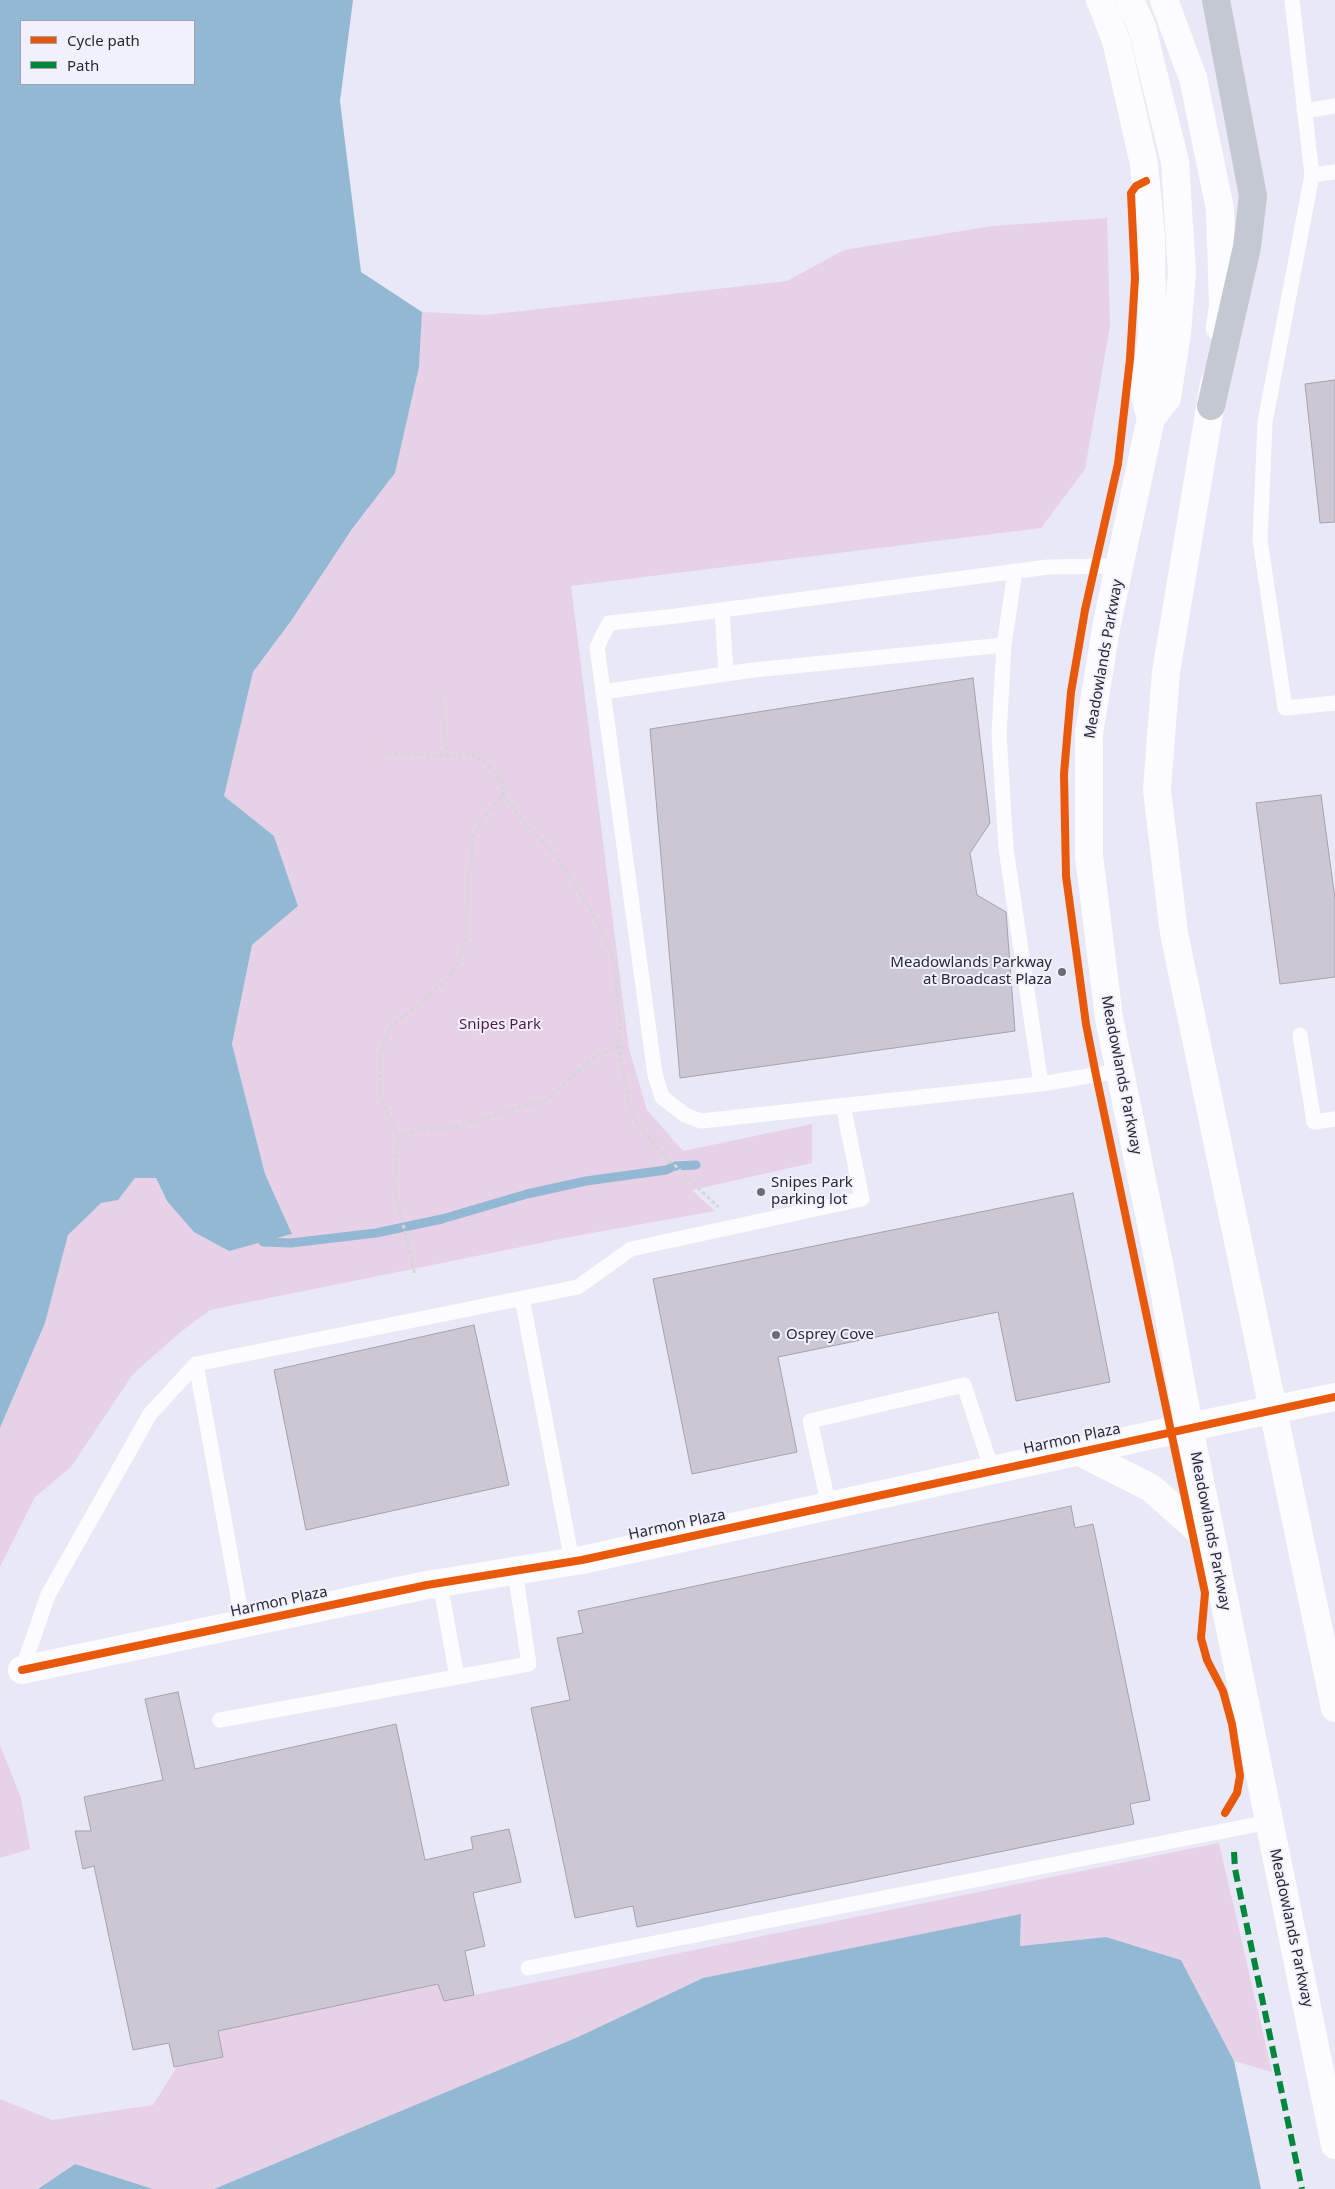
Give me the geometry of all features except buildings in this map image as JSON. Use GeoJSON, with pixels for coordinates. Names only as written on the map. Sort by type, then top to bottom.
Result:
{"type":"FeatureCollection","features":[{"type":"Feature","properties":{"kind":"highway"},"geometry":{"type":"LineString","coordinates":[[1211,406],[1247,247],[1253,196],[1241,123],[1216,0]]}},
{"type":"Feature","properties":{"kind":"main road","name":"Meadowlands Parkway"},"geometry":{"type":"LineString","coordinates":[[1100,0],[1116,40],[1144,164],[1151,237],[1152,336],[1144,393],[1151,418],[1107,624],[1089,733],[1089,856],[1109,1018],[1119,1071],[1159,1263],[1212,1542],[1335,2145]]}},
{"type":"Feature","properties":{"kind":"main road"},"geometry":{"type":"LineString","coordinates":[[1130,0],[1142,28],[1175,162],[1182,272],[1177,333],[1167,398],[1151,418]]}},
{"type":"Feature","properties":{"kind":"main road"},"geometry":{"type":"LineString","coordinates":[[1164,0],[1193,78],[1220,209],[1223,305],[1211,406],[1166,672],[1157,790],[1174,933],[1335,1708]]}},
{"type":"Feature","properties":{"kind":"main road","name":"Harmon Plaza"},"geometry":{"type":"LineString","coordinates":[[22,1670],[440,1583],[572,1561],[1335,1397]]}},
{"type":"Feature","properties":{"kind":"main road"},"geometry":{"type":"LineString","coordinates":[[1078,1451],[1151,1488],[1212,1542]]}},
{"type":"Feature","properties":{"kind":"lane"},"geometry":{"type":"LineString","coordinates":[[1292,0],[1312,175],[1265,422],[1260,540],[1285,708],[1335,703]]}},
{"type":"Feature","properties":{"kind":"lane"},"geometry":{"type":"LineString","coordinates":[[1304,111],[1335,106]]}},
{"type":"Feature","properties":{"kind":"lane"},"geometry":{"type":"LineString","coordinates":[[1312,175],[1335,172]]}},
{"type":"Feature","properties":{"kind":"lane"},"geometry":{"type":"LineString","coordinates":[[1119,1071],[1041,1084],[701,1121],[685,1114],[662,1097],[655,1075],[597,647],[609,622],[722,610],[1048,567],[1120,566]]}},
{"type":"Feature","properties":{"kind":"lane"},"geometry":{"type":"LineString","coordinates":[[1015,571],[1004,645],[999,735],[1006,849],[1041,1084]]}},
{"type":"Feature","properties":{"kind":"lane"},"geometry":{"type":"LineString","coordinates":[[722,610],[726,674]]}},
{"type":"Feature","properties":{"kind":"lane"},"geometry":{"type":"LineString","coordinates":[[603,692],[726,674],[1004,645]]}},
{"type":"Feature","properties":{"kind":"lane"},"geometry":{"type":"LineString","coordinates":[[1300,1035],[1314,1122],[1335,1119]]}},
{"type":"Feature","properties":{"kind":"lane"},"geometry":{"type":"LineString","coordinates":[[22,1670],[48,1595],[150,1414],[196,1364],[578,1287],[630,1249],[862,1199],[844,1105]]}},
{"type":"Feature","properties":{"kind":"lane"},"geometry":{"type":"LineString","coordinates":[[522,1298],[572,1561]]}},
{"type":"Feature","properties":{"kind":"lane"},"geometry":{"type":"LineString","coordinates":[[196,1364],[243,1624]]}},
{"type":"Feature","properties":{"kind":"lane"},"geometry":{"type":"LineString","coordinates":[[829,1506],[810,1420],[964,1384],[992,1470]]}},
{"type":"Feature","properties":{"kind":"lane"},"geometry":{"type":"LineString","coordinates":[[220,1720],[529,1664],[515,1570]]}},
{"type":"Feature","properties":{"kind":"lane"},"geometry":{"type":"LineString","coordinates":[[440,1583],[457,1677]]}},
{"type":"Feature","properties":{"kind":"lane"},"geometry":{"type":"LineString","coordinates":[[528,1968],[1269,1822]]}},
{"type":"Feature","properties":{"kind":"path"},"geometry":{"type":"LineString","coordinates":[[440,694],[447,756]]}},
{"type":"Feature","properties":{"kind":"path"},"geometry":{"type":"LineString","coordinates":[[381,752],[447,756],[471,754],[484,761],[503,783],[503,795],[527,826],[555,855],[592,912],[614,956],[620,1023],[618,1046],[630,1106],[636,1122],[656,1148],[702,1191]]}},
{"type":"Feature","properties":{"kind":"path"},"geometry":{"type":"LineString","coordinates":[[415,1275],[394,1186],[398,1136],[380,1097],[380,1054],[390,1028],[449,978],[458,962],[465,943],[468,882],[474,836],[483,818],[503,795]]}},
{"type":"Feature","properties":{"kind":"path"},"geometry":{"type":"LineString","coordinates":[[398,1136],[419,1130],[450,1128],[546,1100],[595,1057],[618,1046],[629,1050]]}},
{"type":"Feature","properties":{"kind":"green space","name":"Snipes Park"},"geometry":{"type":"Polygon","coordinates":[[[1107,218],[1110,326],[1085,469],[1041,528],[571,586],[629,1049],[647,1110],[683,1151],[812,1124],[812,1163],[692,1190],[715,1211],[575,1236],[210,1310],[178,1334],[133,1374],[71,1467],[35,1497],[0,1567],[0,1428],[45,1323],[68,1235],[101,1202],[118,1200],[135,1178],[156,1178],[167,1201],[229,1250],[292,1234],[265,1174],[232,1044],[252,945],[298,906],[274,836],[224,796],[253,672],[291,621],[352,529],[395,473],[419,367],[422,312],[486,315],[787,281],[844,250],[993,226],[1107,218]]]}},
{"type":"Feature","properties":{"kind":"green space"},"geometry":{"type":"Polygon","coordinates":[[[0,1745],[21,1798],[30,1849],[0,1858],[0,1745]]]}},
{"type":"Feature","properties":{"kind":"green space"},"geometry":{"type":"Polygon","coordinates":[[[1219,1843],[1272,2072],[1234,2061],[1181,1960],[1106,1937],[1020,1946],[1021,1915],[703,1978],[578,2037],[214,2189],[153,2189],[75,2164],[38,2189],[0,2189],[0,2099],[52,2120],[153,2105],[177,2067],[223,2057],[218,2031],[438,1984],[444,2001],[1219,1843]]]}},
{"type":"Feature","properties":{"kind":"water"},"geometry":{"type":"Polygon","coordinates":[[[0,0],[353,0],[340,101],[361,272],[422,312],[419,367],[395,473],[352,529],[291,621],[253,672],[224,796],[274,836],[298,906],[252,945],[232,1044],[265,1174],[292,1234],[229,1251],[194,1232],[167,1201],[156,1178],[135,1178],[118,1200],[101,1203],[68,1235],[45,1323],[0,1428],[0,0]]]}},
{"type":"Feature","properties":{"kind":"water"},"geometry":{"type":"Polygon","coordinates":[[[1021,1914],[1020,1946],[1106,1937],[1181,1960],[1234,2061],[1261,2189],[214,2189],[578,2037],[703,1978],[1021,1914]]]}},
{"type":"Feature","properties":{"kind":"water"},"geometry":{"type":"Polygon","coordinates":[[[75,2164],[153,2189],[38,2189],[75,2164]]]}},
{"type":"Feature","properties":{"kind":"waterway"},"geometry":{"type":"LineString","coordinates":[[263,1242],[291,1243],[376,1233],[442,1219],[527,1194],[586,1181],[666,1170],[675,1166],[696,1165]]}},
{"type":"Feature","properties":{"kind":"marked path"},"geometry":{"type":"LineString","coordinates":[[1234,1852],[1235,1869],[1302,2189]]}},
{"type":"Feature","properties":{"kind":"cycle path"},"geometry":{"type":"LineString","coordinates":[[1146,181],[1136,186],[1131,193],[1135,278],[1130,359],[1118,464],[1085,610],[1071,692],[1064,774],[1066,876],[1086,1024],[1205,1593],[1201,1638],[1207,1660],[1223,1691],[1232,1724],[1240,1776],[1237,1793],[1225,1813]]}},
{"type":"Feature","properties":{"kind":"cycle path"},"geometry":{"type":"LineString","coordinates":[[22,1670],[427,1585],[582,1560],[1335,1397]]}},
{"type":"Feature","properties":{"kind":"place","name":"Meadowlands Parkway at Broadcast Plaza"},"geometry":{"type":"Point","coordinates":[1062,972]}},
{"type":"Feature","properties":{"kind":"place","name":"Snipes Park parking lot"},"geometry":{"type":"Point","coordinates":[761,1192]}},
{"type":"Feature","properties":{"kind":"place","name":"Osprey Cove"},"geometry":{"type":"Point","coordinates":[776,1335]}}]}
